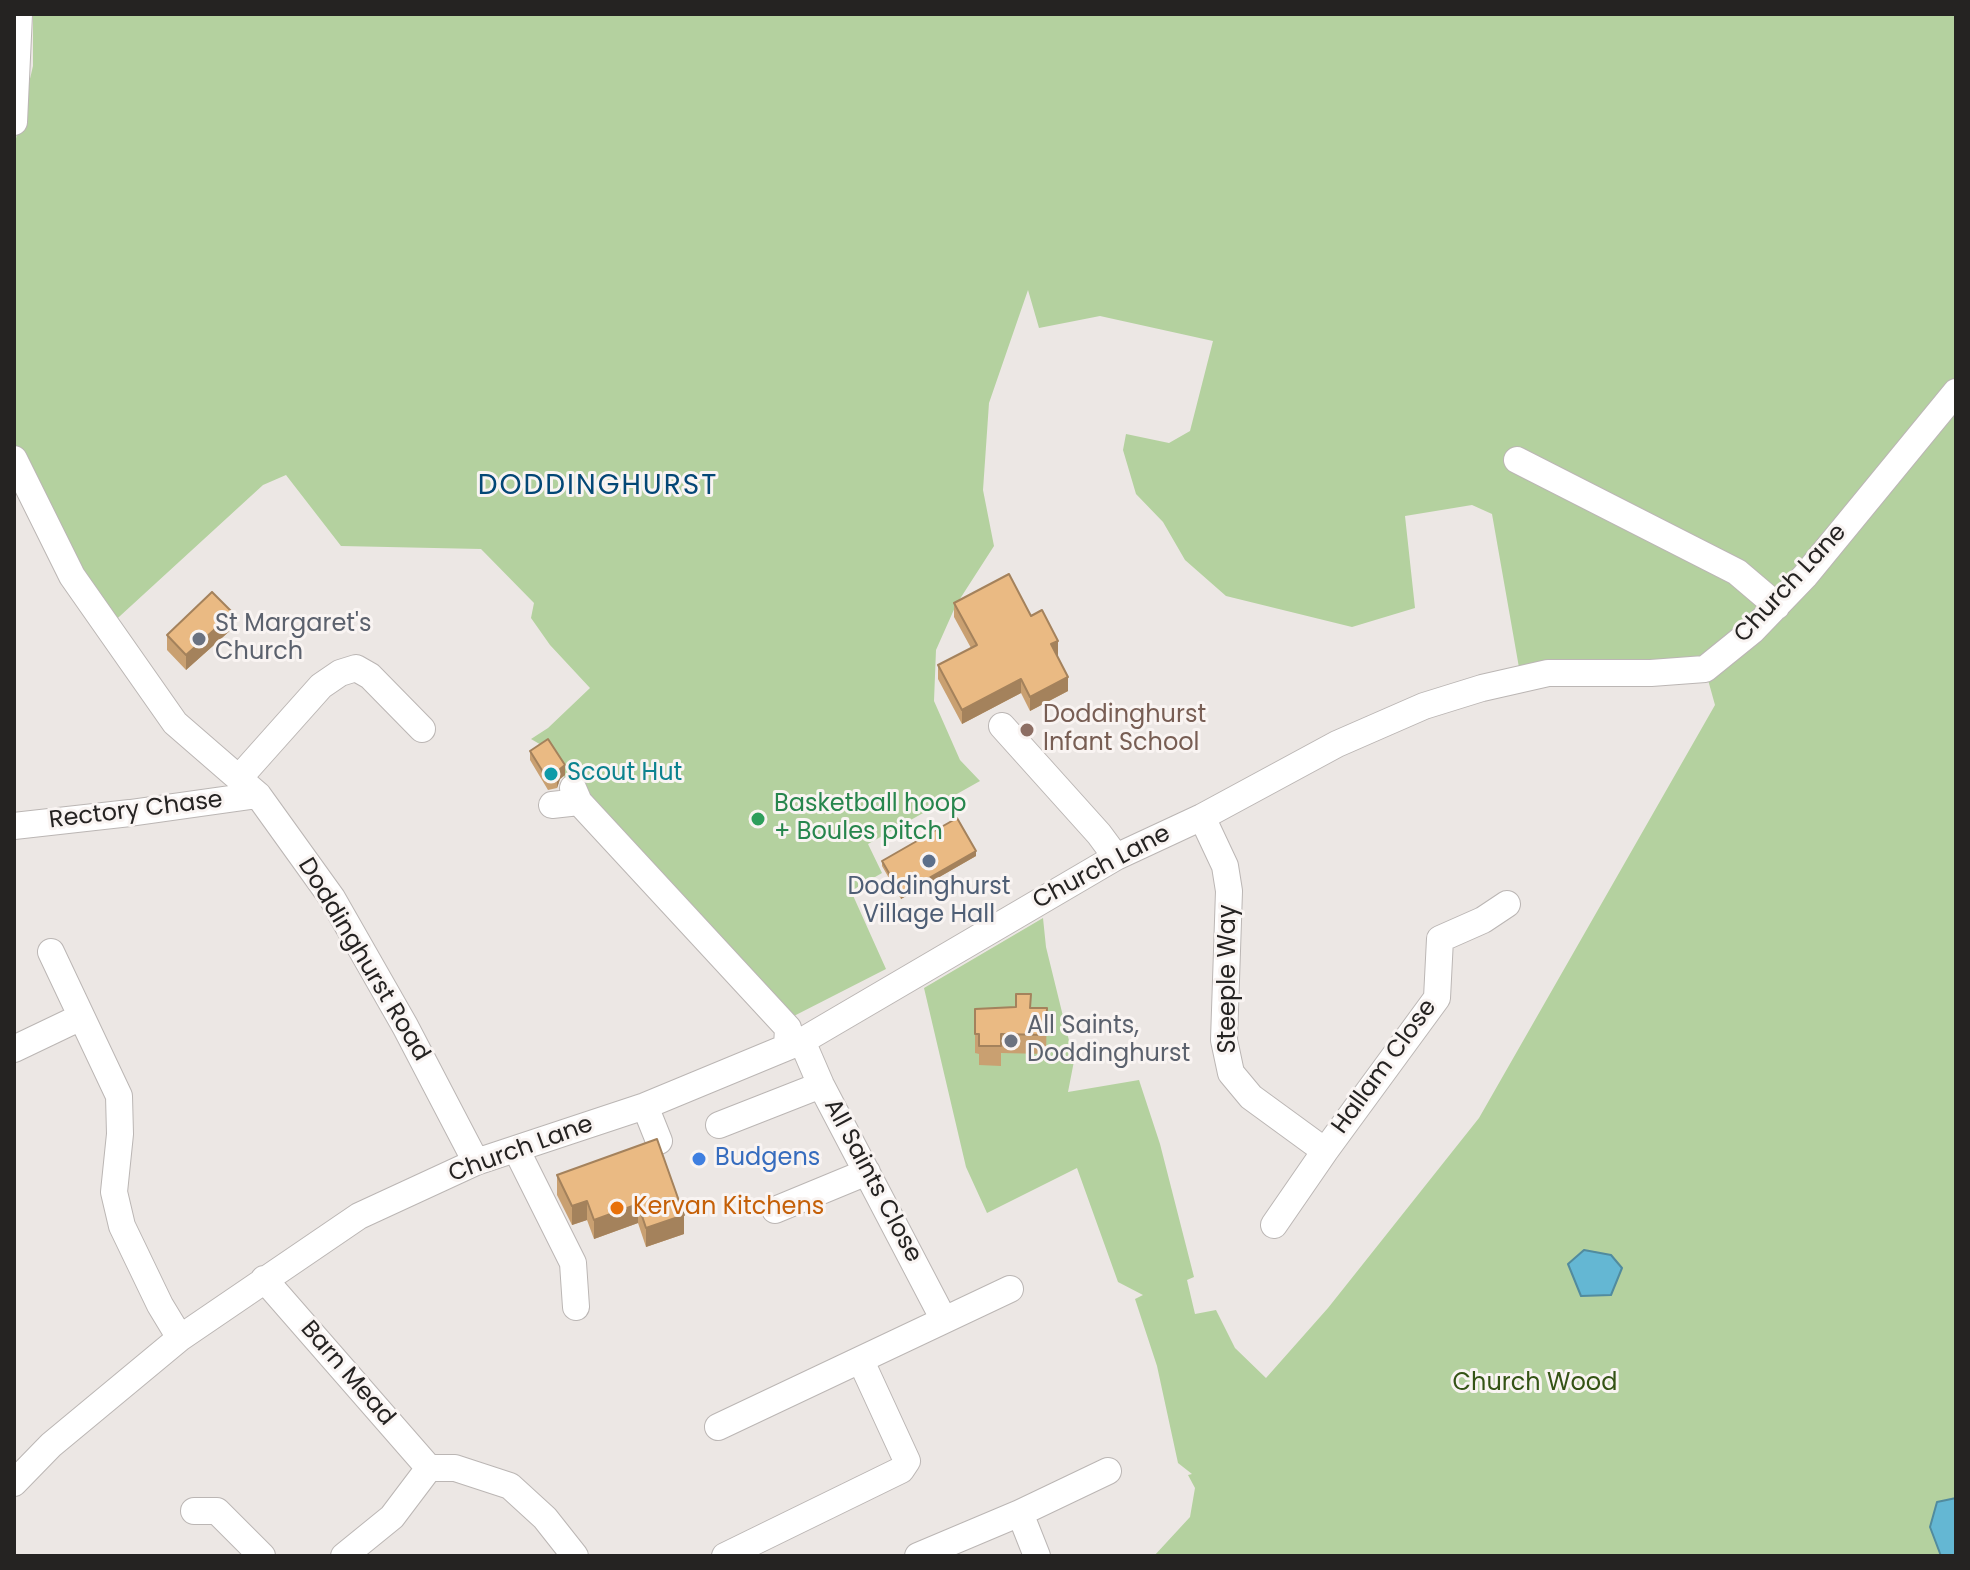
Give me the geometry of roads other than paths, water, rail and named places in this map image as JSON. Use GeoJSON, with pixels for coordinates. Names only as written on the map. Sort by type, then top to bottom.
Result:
{"type":"FeatureCollection","features":[{"type":"Feature","properties":{"kind":"street"},"geometry":{"type":"LineString","coordinates":[[14,122],[17,30]]}},
{"type":"Feature","properties":{"kind":"street","name":"Church Lane"},"geometry":{"type":"LineString","coordinates":[[14,1483],[51,1445],[180,1338],[359,1216],[476,1162],[645,1106],[795,1044],[1116,857],[1202,817],[1337,744],[1424,706],[1482,688],[1548,673],[1651,673],[1705,669],[1752,631],[1805,576],[1956,392]]}},
{"type":"Feature","properties":{"kind":"street","name":"Doddinghurst Road"},"geometry":{"type":"LineString","coordinates":[[14,459],[72,576],[175,723],[248,787],[332,898],[405,1026],[476,1162]]}},
{"type":"Feature","properties":{"kind":"street"},"geometry":{"type":"LineString","coordinates":[[1517,460],[1737,572],[1777,606]]}},
{"type":"Feature","properties":{"kind":"street"},"geometry":{"type":"LineString","coordinates":[[248,787],[321,686],[340,673],[356,668],[370,676],[422,729]]}},
{"type":"Feature","properties":{"kind":"street"},"geometry":{"type":"LineString","coordinates":[[1002,726],[1116,857]]}},
{"type":"Feature","properties":{"kind":"street","name":"Rectory Chase"},"geometry":{"type":"LineString","coordinates":[[14,826],[248,787]]}},
{"type":"Feature","properties":{"kind":"street","name":"All Saints Close"},"geometry":{"type":"LineString","coordinates":[[552,805],[576,795],[788,1028],[944,1320]]}},
{"type":"Feature","properties":{"kind":"street","name":"Steeple Way"},"geometry":{"type":"LineString","coordinates":[[1202,817],[1225,866],[1229,891],[1224,1040],[1231,1073],[1251,1097],[1325,1151]]}},
{"type":"Feature","properties":{"kind":"street","name":"Hallam Close"},"geometry":{"type":"LineString","coordinates":[[1274,1225],[1437,998],[1440,939],[1483,920],[1507,904]]}},
{"type":"Feature","properties":{"kind":"street"},"geometry":{"type":"LineString","coordinates":[[51,952],[119,1096],[120,1134],[114,1192],[122,1226],[160,1305],[180,1338]]}},
{"type":"Feature","properties":{"kind":"street"},"geometry":{"type":"LineString","coordinates":[[14,1049],[81,1017]]}},
{"type":"Feature","properties":{"kind":"street"},"geometry":{"type":"LineString","coordinates":[[719,1125],[821,1085]]}},
{"type":"Feature","properties":{"kind":"street"},"geometry":{"type":"LineString","coordinates":[[645,1106],[659,1141]]}},
{"type":"Feature","properties":{"kind":"street"},"geometry":{"type":"LineString","coordinates":[[516,1149],[573,1263],[576,1307]]}},
{"type":"Feature","properties":{"kind":"street"},"geometry":{"type":"LineString","coordinates":[[775,1210],[867,1172]]}},
{"type":"Feature","properties":{"kind":"street","name":"Barn Mead"},"geometry":{"type":"LineString","coordinates":[[264,1279],[429,1468]]}},
{"type":"Feature","properties":{"kind":"street"},"geometry":{"type":"LineString","coordinates":[[718,1427],[1010,1289]]}},
{"type":"Feature","properties":{"kind":"street"},"geometry":{"type":"LineString","coordinates":[[725,1556],[901,1470],[907,1461],[861,1361]]}},
{"type":"Feature","properties":{"kind":"street"},"geometry":{"type":"LineString","coordinates":[[344,1556],[392,1517],[429,1468],[455,1468],[510,1486],[545,1518],[575,1556]]}},
{"type":"Feature","properties":{"kind":"street"},"geometry":{"type":"LineString","coordinates":[[918,1556],[1020,1513],[1108,1471]]}},
{"type":"Feature","properties":{"kind":"street"},"geometry":{"type":"LineString","coordinates":[[211,1504],[262,1556]]}},
{"type":"Feature","properties":{"kind":"street"},"geometry":{"type":"LineString","coordinates":[[1020,1513],[1037,1556]]}},
{"type":"Feature","properties":{"kind":"water"},"geometry":{"type":"Polygon","coordinates":[[[1584,1250],[1611,1255],[1622,1268],[1611,1295],[1581,1296],[1568,1264],[1584,1250]]]}},
{"type":"Feature","properties":{"kind":"water"},"geometry":{"type":"Polygon","coordinates":[[[1956,1498],[1956,1556],[1941,1556],[1930,1527],[1937,1502],[1956,1498]]]}},
{"type":"Feature","properties":{"kind":"place","name":"St Margaret's Church"},"geometry":{"type":"Point","coordinates":[199,639]}},
{"type":"Feature","properties":{"kind":"place","name":"Doddinghurst Infant School"},"geometry":{"type":"Point","coordinates":[1027,730]}},
{"type":"Feature","properties":{"kind":"place","name":"Scout Hut"},"geometry":{"type":"Point","coordinates":[551,774]}},
{"type":"Feature","properties":{"kind":"place","name":"Basketball hoop + Boules pitch"},"geometry":{"type":"Point","coordinates":[758,819]}},
{"type":"Feature","properties":{"kind":"place","name":"Doddinghurst Village Hall"},"geometry":{"type":"Point","coordinates":[929,861]}},
{"type":"Feature","properties":{"kind":"place","name":"All Saints, Doddinghurst"},"geometry":{"type":"Point","coordinates":[1011,1041]}},
{"type":"Feature","properties":{"kind":"place","name":"Budgens"},"geometry":{"type":"Point","coordinates":[699,1159]}},
{"type":"Feature","properties":{"kind":"place","name":"Kervan Kitchens"},"geometry":{"type":"Point","coordinates":[617,1208]}},
{"type":"Feature","properties":{"kind":"district","name":"DODDINGHURST"},"geometry":{"type":"Point","coordinates":[598,487]}},
{"type":"Feature","properties":{"kind":"park label","name":"Church Wood"},"geometry":{"type":"Point","coordinates":[1535,1384]}}]}
